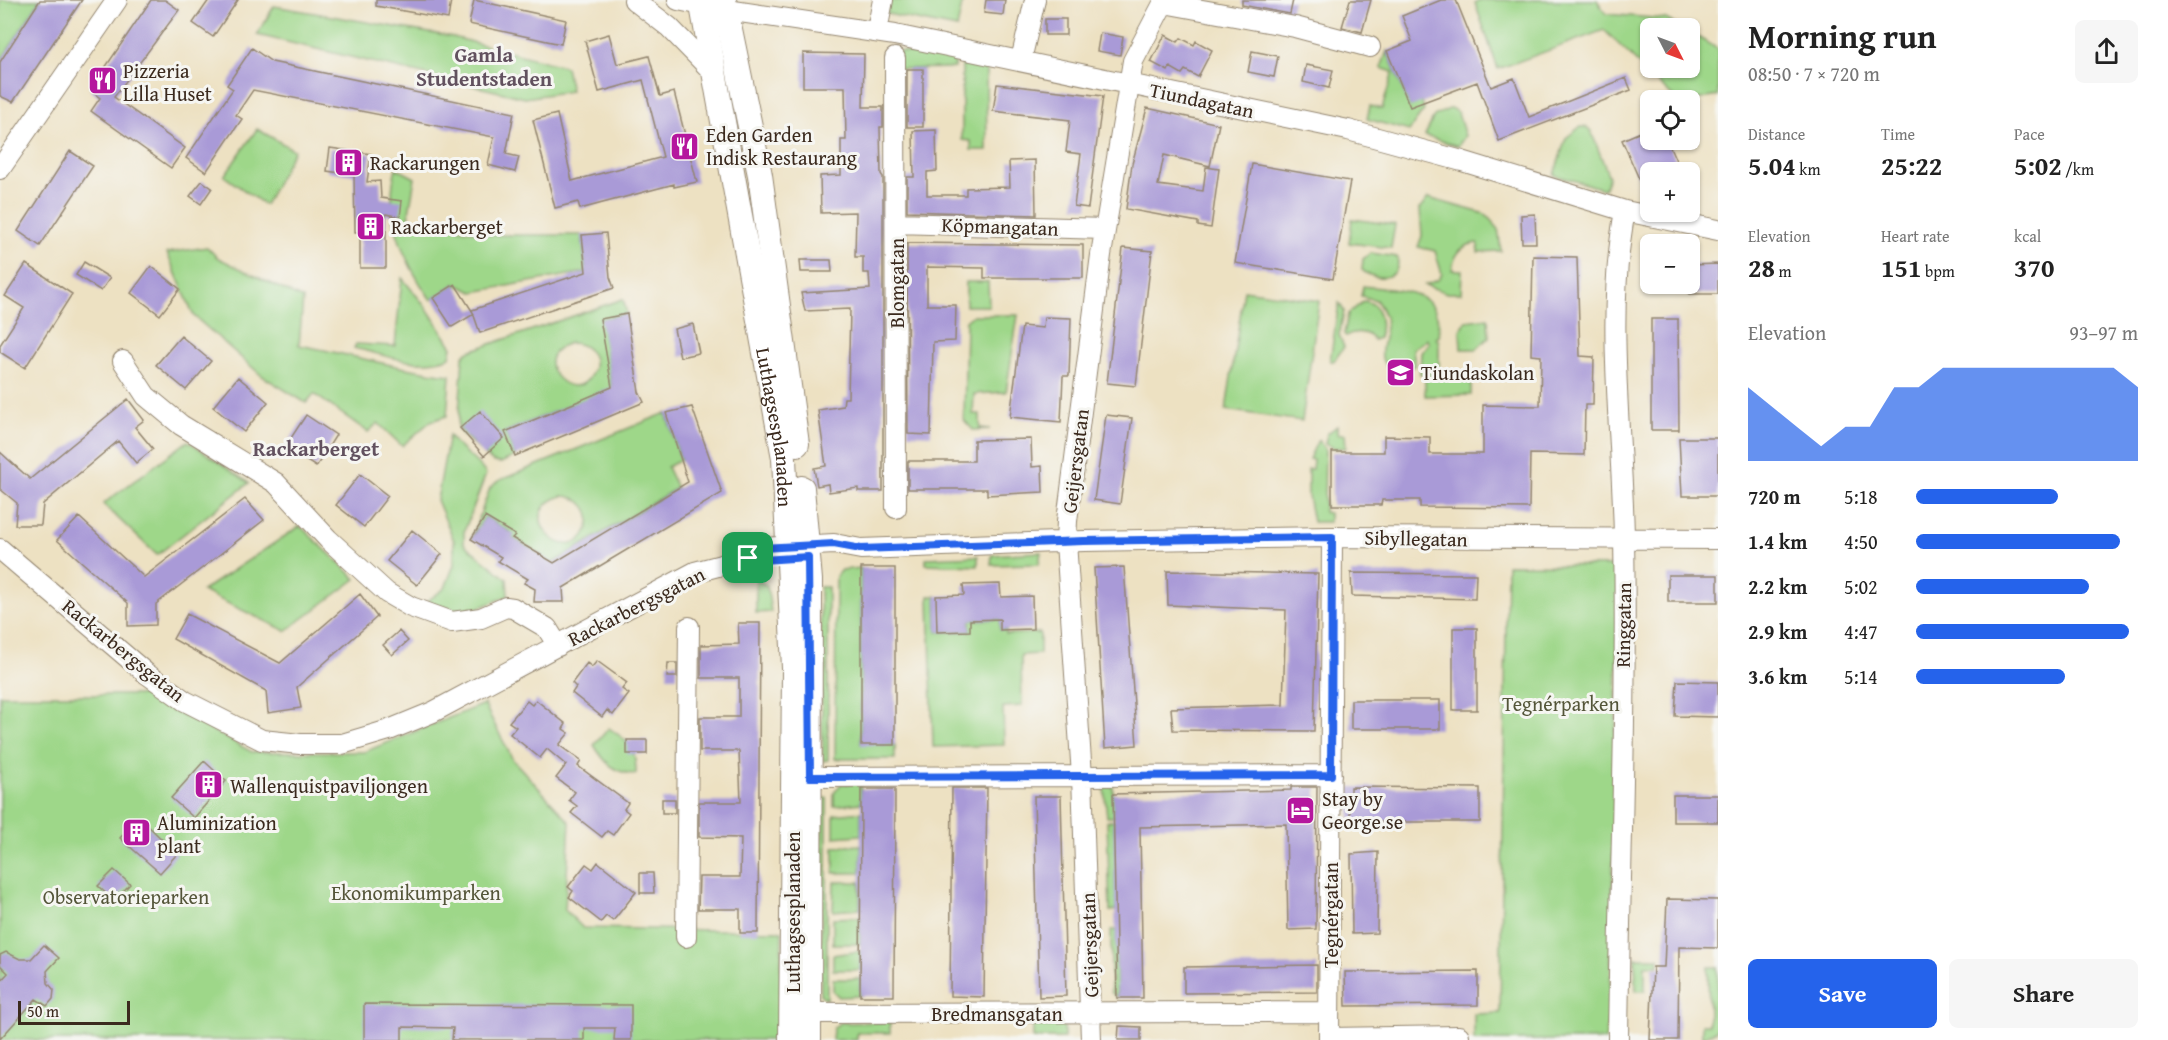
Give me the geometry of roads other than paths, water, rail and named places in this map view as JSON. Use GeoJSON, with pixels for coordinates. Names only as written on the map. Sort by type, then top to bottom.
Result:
{"type":"FeatureCollection","features":[{"type":"Feature","properties":{"kind":"main road","name":"Luthagsesplanaden"},"geometry":{"type":"LineString","coordinates":[[706,3],[713,72],[736,182],[799,552],[794,668],[791,1040]]}},
{"type":"Feature","properties":{"kind":"main road","name":"Luthagsesplanaden"},"geometry":{"type":"LineString","coordinates":[[706,3],[761,187],[791,393],[810,777],[809,1040]]}},
{"type":"Feature","properties":{"kind":"street"},"geometry":{"type":"LineString","coordinates":[[0,169],[117,0]]}},
{"type":"Feature","properties":{"kind":"street"},"geometry":{"type":"LineString","coordinates":[[634,0],[669,27],[713,72]]}},
{"type":"Feature","properties":{"kind":"street"},"geometry":{"type":"LineString","coordinates":[[877,31],[883,0]]}},
{"type":"Feature","properties":{"kind":"street"},"geometry":{"type":"LineString","coordinates":[[1021,60],[1035,0]]}},
{"type":"Feature","properties":{"kind":"street"},"geometry":{"type":"LineString","coordinates":[[1165,1],[1295,27],[1370,46]]}},
{"type":"Feature","properties":{"kind":"street","name":"Geijersgatan"},"geometry":{"type":"LineString","coordinates":[[1091,1040],[1082,776],[1066,542],[1069,495],[1105,229],[1133,61],[1165,1]]}},
{"type":"Feature","properties":{"kind":"street","name":"Tiundagatan"},"geometry":{"type":"LineString","coordinates":[[706,3],[877,31],[1357,132],[1462,160],[1625,212],[1718,230]]}},
{"type":"Feature","properties":{"kind":"street","name":"Blomgatan"},"geometry":{"type":"LineString","coordinates":[[895,58],[896,508]]}},
{"type":"Feature","properties":{"kind":"street","name":"Ringgatan"},"geometry":{"type":"LineString","coordinates":[[1618,1040],[1624,538],[1616,297],[1619,244],[1625,212]]}},
{"type":"Feature","properties":{"kind":"street","name":"Köpmangatan"},"geometry":{"type":"LineString","coordinates":[[896,223],[1105,229]]}},
{"type":"Feature","properties":{"kind":"street","name":"Rackarbergsgatan"},"geometry":{"type":"LineString","coordinates":[[123,361],[146,396],[181,425],[276,483],[328,539],[387,593],[411,607],[452,622],[481,618],[506,607],[513,608],[547,628],[558,646]]}},
{"type":"Feature","properties":{"kind":"street","name":"Sibyllegatan"},"geometry":{"type":"LineString","coordinates":[[799,552],[835,555],[861,549],[1332,537],[1718,539]]}},
{"type":"Feature","properties":{"kind":"street","name":"Tegnérgatan"},"geometry":{"type":"LineString","coordinates":[[1329,1039],[1332,537]]}},
{"type":"Feature","properties":{"kind":"street","name":"Rackarbergsgatan"},"geometry":{"type":"LineString","coordinates":[[0,549],[147,674],[184,701],[262,740],[300,744],[342,744],[389,730],[434,712],[695,572],[748,558],[762,548],[799,552]]}},
{"type":"Feature","properties":{"kind":"street"},"geometry":{"type":"LineString","coordinates":[[686,937],[689,627]]}},
{"type":"Feature","properties":{"kind":"street"},"geometry":{"type":"LineString","coordinates":[[810,777],[1331,775]]}},
{"type":"Feature","properties":{"kind":"street","name":"Bredmansgatan"},"geometry":{"type":"LineString","coordinates":[[809,1012],[1091,1014],[1329,1011]]}},
{"type":"Feature","properties":{"kind":"street"},"geometry":{"type":"LineString","coordinates":[[1329,1039],[1459,1036]]}},
{"type":"Feature","properties":{"kind":"place","name":"Pizzeria Lilla Huset"},"geometry":{"type":"Point","coordinates":[102,81]}},
{"type":"Feature","properties":{"kind":"place","name":"Eden Garden Indisk Restaurang"},"geometry":{"type":"Point","coordinates":[685,146]}},
{"type":"Feature","properties":{"kind":"place","name":"Rackarungen"},"geometry":{"type":"Point","coordinates":[349,162]}},
{"type":"Feature","properties":{"kind":"place","name":"Rackarberget"},"geometry":{"type":"Point","coordinates":[370,226]}},
{"type":"Feature","properties":{"kind":"place","name":"Tiundaskolan"},"geometry":{"type":"Point","coordinates":[1400,372]}},
{"type":"Feature","properties":{"kind":"place","name":"Wallenquistpaviljongen"},"geometry":{"type":"Point","coordinates":[209,785]}},
{"type":"Feature","properties":{"kind":"place","name":"Stay by George.se"},"geometry":{"type":"Point","coordinates":[1301,810]}},
{"type":"Feature","properties":{"kind":"place","name":"Aluminization plant"},"geometry":{"type":"Point","coordinates":[136,833]}},
{"type":"Feature","properties":{"kind":"district","name":"Gamla Studentstaden"},"geometry":{"type":"Point","coordinates":[484,66]}},
{"type":"Feature","properties":{"kind":"district","name":"Rackarberget"},"geometry":{"type":"Point","coordinates":[316,448]}},
{"type":"Feature","properties":{"kind":"park label","name":"Tegnérparken"},"geometry":{"type":"Point","coordinates":[1561,703]}},
{"type":"Feature","properties":{"kind":"park label","name":"Ekonomikumparken"},"geometry":{"type":"Point","coordinates":[416,892]}},
{"type":"Feature","properties":{"kind":"park label","name":"Observatorieparken"},"geometry":{"type":"Point","coordinates":[126,896]}}]}
